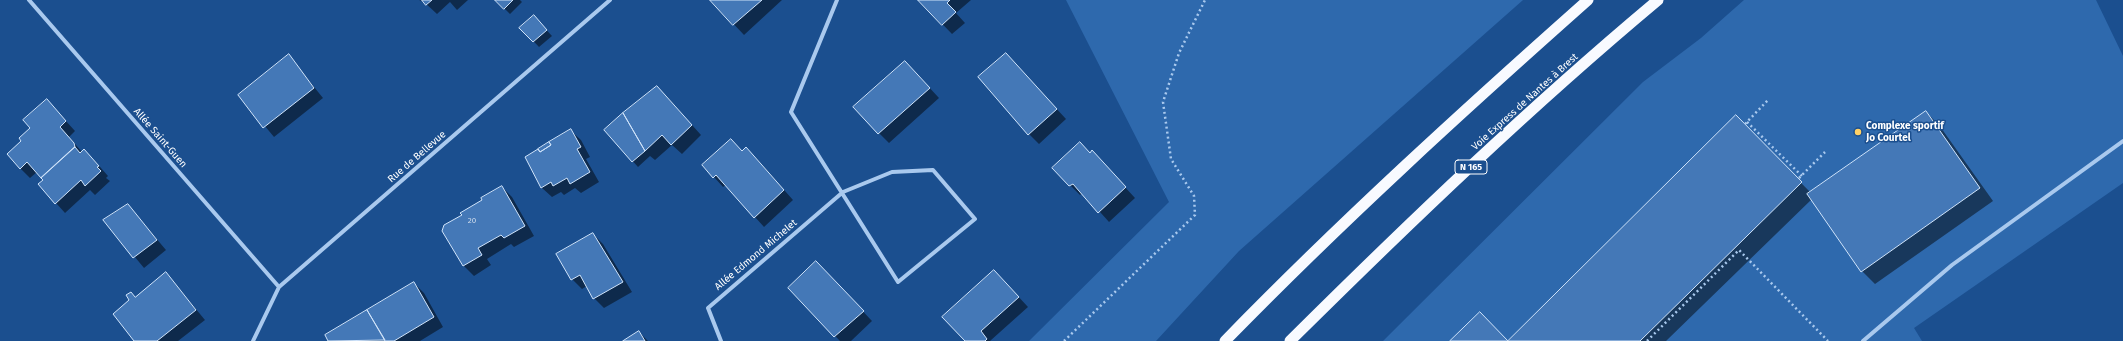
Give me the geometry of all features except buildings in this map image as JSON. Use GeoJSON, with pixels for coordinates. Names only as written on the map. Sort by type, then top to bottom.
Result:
{"type":"FeatureCollection","features":[{"type":"Feature","properties":{"kind":"highway"},"geometry":{"type":"LineString","coordinates":[[1225,341],[1399,172],[1588,0]]}},
{"type":"Feature","properties":{"kind":"highway","name":"Voie Express de Nantes à Brest"},"geometry":{"type":"LineString","coordinates":[[1290,341],[1375,257],[1510,131],[1658,0]]}},
{"type":"Feature","properties":{"kind":"street","name":"Allée Saint-Guen"},"geometry":{"type":"LineString","coordinates":[[28,0],[279,287]]}},
{"type":"Feature","properties":{"kind":"street","name":"Rue de Bellevue"},"geometry":{"type":"LineString","coordinates":[[253,341],[279,287],[610,0]]}},
{"type":"Feature","properties":{"kind":"street","name":"Allée Edmond Michelet"},"geometry":{"type":"LineString","coordinates":[[721,341],[708,308],[843,192],[892,172],[933,170],[975,219],[898,282],[843,192],[791,112],[837,0]]}},
{"type":"Feature","properties":{"kind":"street"},"geometry":{"type":"LineString","coordinates":[[1862,341],[1952,265],[2123,141]]}},
{"type":"Feature","properties":{"kind":"path"},"geometry":{"type":"LineString","coordinates":[[1064,341],[1195,215],[1194,196],[1171,159],[1164,102],[1179,53],[1205,0]]}},
{"type":"Feature","properties":{"kind":"path"},"geometry":{"type":"LineString","coordinates":[[1769,99],[1746,123],[1802,176]]}},
{"type":"Feature","properties":{"kind":"path"},"geometry":{"type":"LineString","coordinates":[[1799,178],[1825,152]]}},
{"type":"Feature","properties":{"kind":"path"},"geometry":{"type":"LineString","coordinates":[[1647,341],[1739,250],[1828,341]]}},
{"type":"Feature","properties":{"kind":"shaded area"},"geometry":{"type":"Polygon","coordinates":[[[1066,0],[1523,0],[1239,251],[1156,341],[1029,341],[1169,202],[1066,0]]]}},
{"type":"Feature","properties":{"kind":"shaded area","name":"Complexe sportif Jo Courtel"},"geometry":{"type":"Polygon","coordinates":[[[1744,0],[2096,0],[2123,56],[2123,183],[1914,328],[1922,341],[1383,341],[1643,82],[1701,38],[1744,0]]]}},
{"type":"Feature","properties":{"kind":"place","name":"Complexe sportif Jo Courtel"},"geometry":{"type":"Point","coordinates":[1858,132]}}]}
